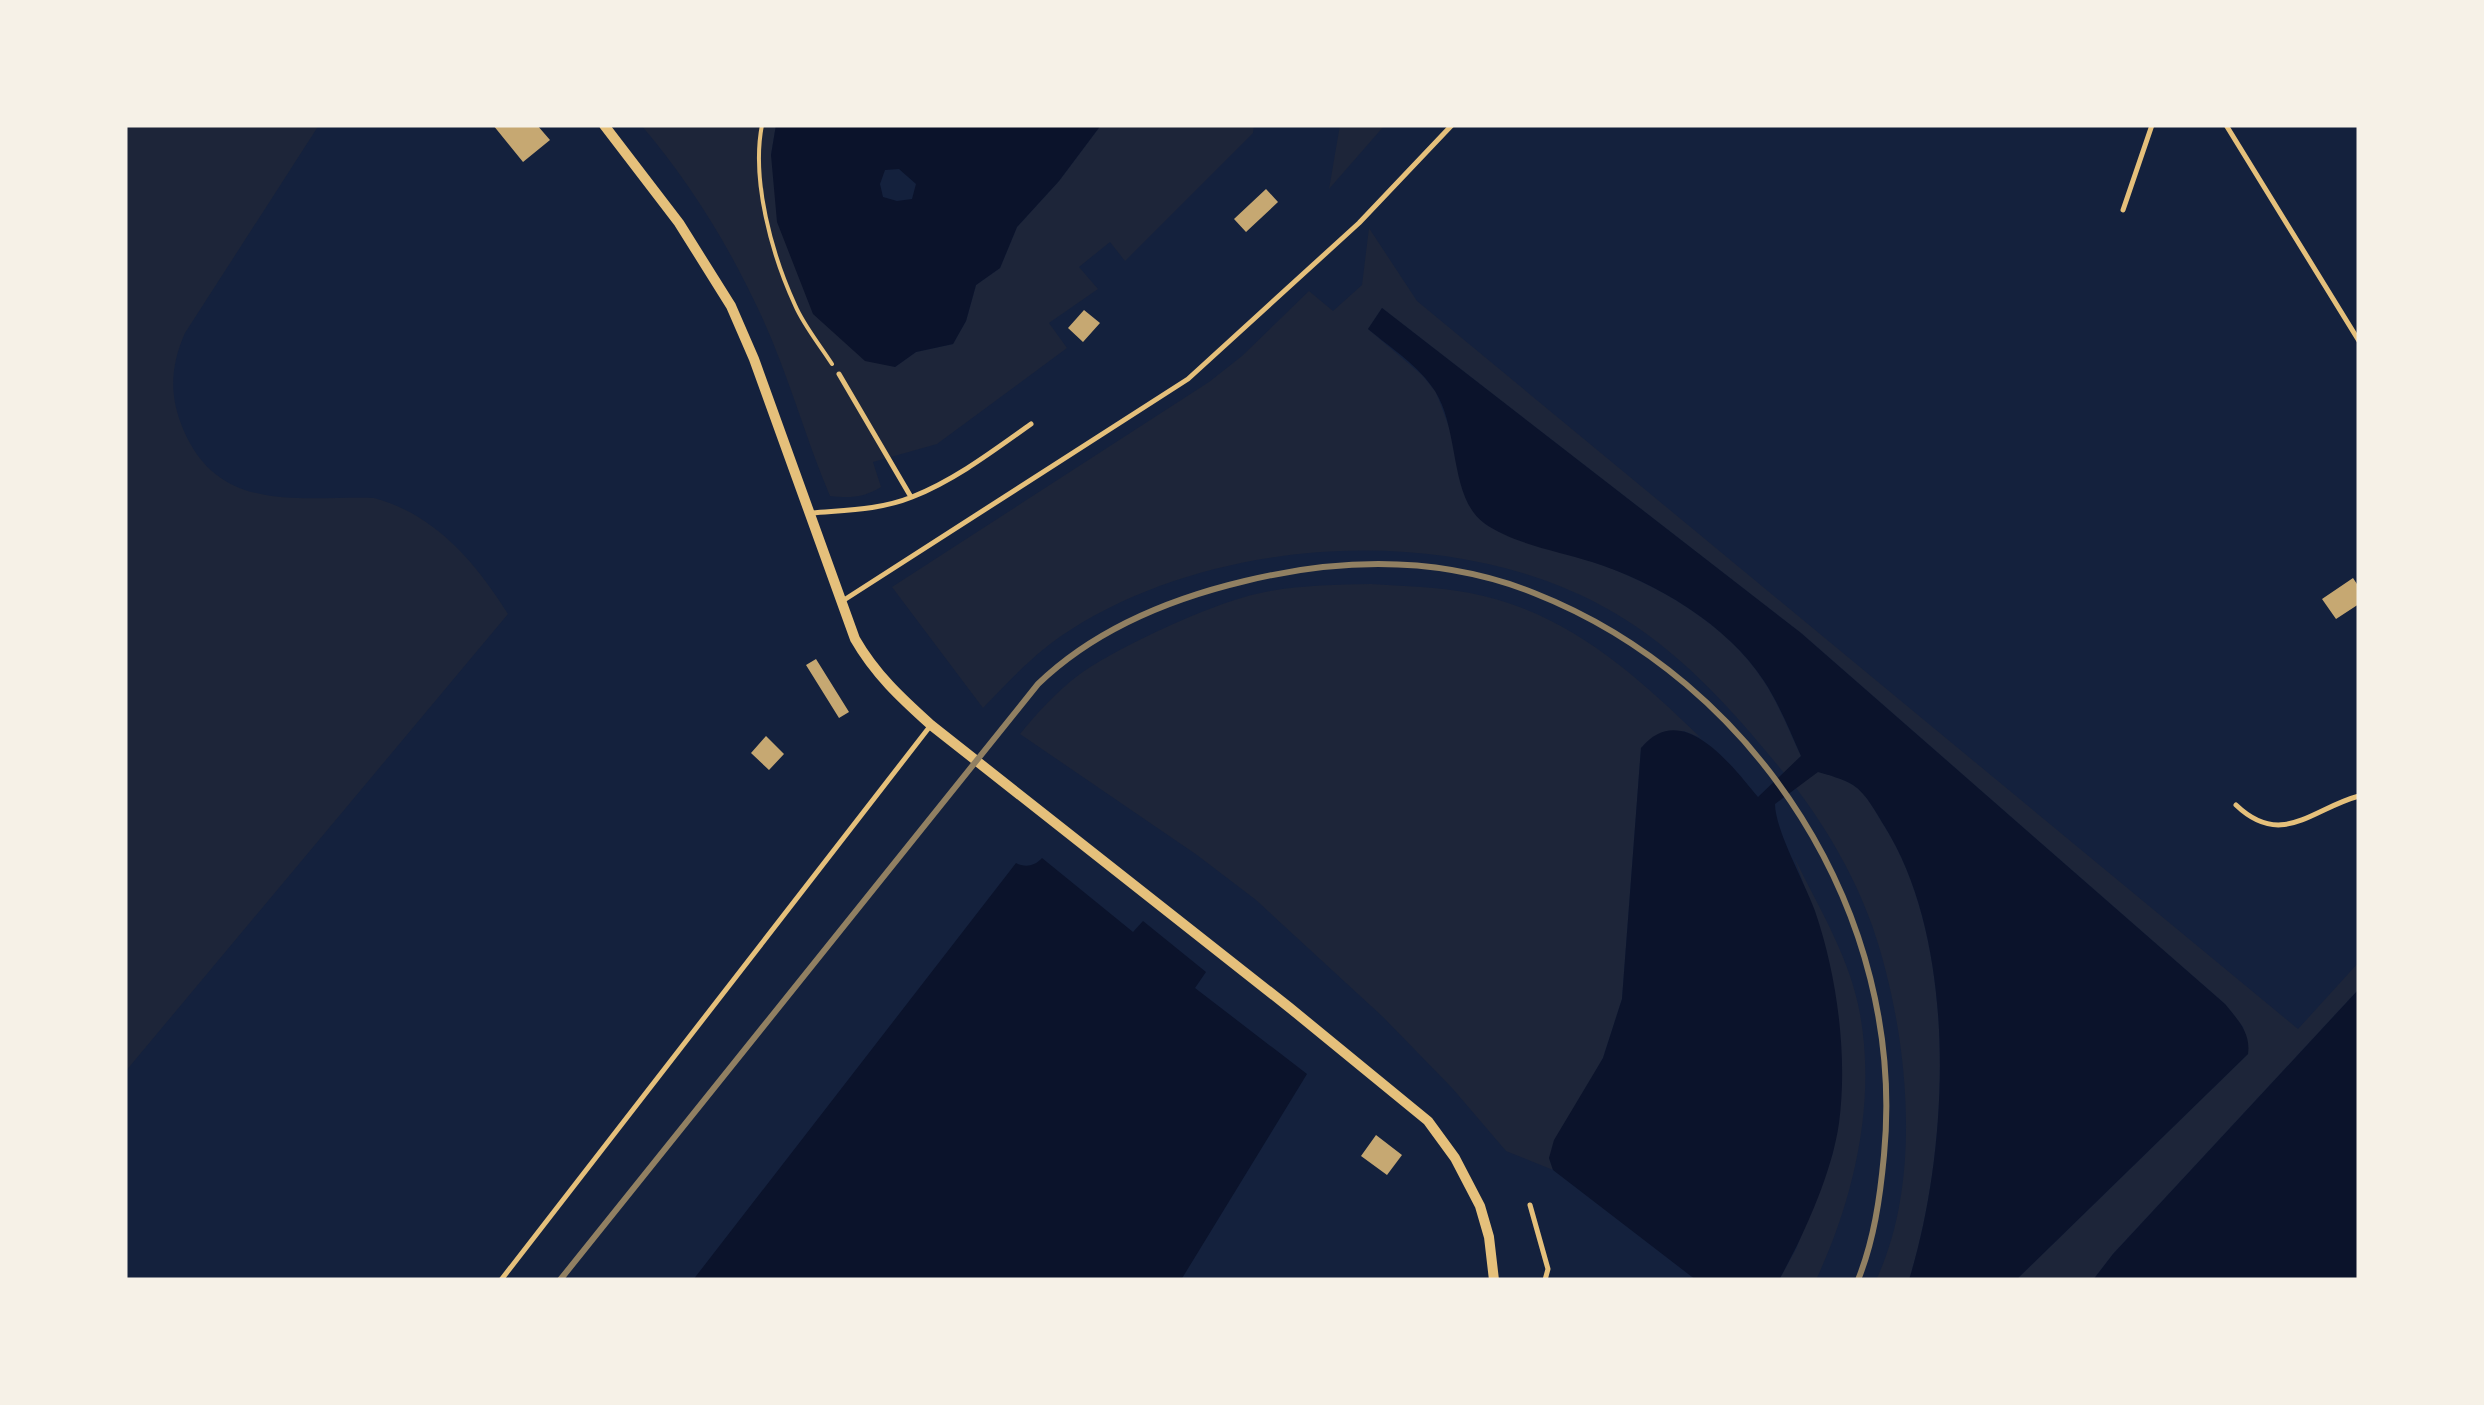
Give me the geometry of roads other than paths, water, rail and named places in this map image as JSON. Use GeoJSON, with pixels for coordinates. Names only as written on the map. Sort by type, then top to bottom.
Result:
{"type":"FeatureCollection","features":[{"type":"Feature","properties":{"kind":"street"},"geometry":{"type":"LineString","coordinates":[[604,125],[679,224],[731,306],[855,639],[868,663],[931,725],[1428,1121],[1456,1158],[1480,1206],[1494,1280]]}},
{"type":"Feature","properties":{"kind":"lane"},"geometry":{"type":"LineString","coordinates":[[842,602],[1188,378],[1359,223],[1452,125]]}},
{"type":"Feature","properties":{"kind":"lane"},"geometry":{"type":"LineString","coordinates":[[2123,210],[2152,125]]}},
{"type":"Feature","properties":{"kind":"lane"},"geometry":{"type":"LineString","coordinates":[[2226,125],[2359,342]]}},
{"type":"Feature","properties":{"kind":"lane"},"geometry":{"type":"LineString","coordinates":[[838,374],[911,498]]}},
{"type":"Feature","properties":{"kind":"lane"},"geometry":{"type":"LineString","coordinates":[[810,513],[876,507],[911,498],[972,466],[1031,424]]}},
{"type":"Feature","properties":{"kind":"lane"},"geometry":{"type":"LineString","coordinates":[[501,1280],[931,725]]}},
{"type":"Feature","properties":{"kind":"lane"},"geometry":{"type":"LineString","coordinates":[[2236,806],[2264,825],[2284,826],[2359,796]]}},
{"type":"Feature","properties":{"kind":"lane"},"geometry":{"type":"LineString","coordinates":[[1530,1205],[1548,1269],[1545,1280]]}},
{"type":"Feature","properties":{"kind":"railway"},"geometry":{"type":"LineString","coordinates":[[560,1280],[1038,684],[1060,665],[1134,619],[1217,588],[1317,568],[1390,564],[1463,572],[1499,581],[1534,593],[1614,633],[1686,684],[1749,746],[1801,817],[1842,895],[1870,979],[1885,1066],[1880,1187],[1872,1234],[1858,1280]]}}]}
